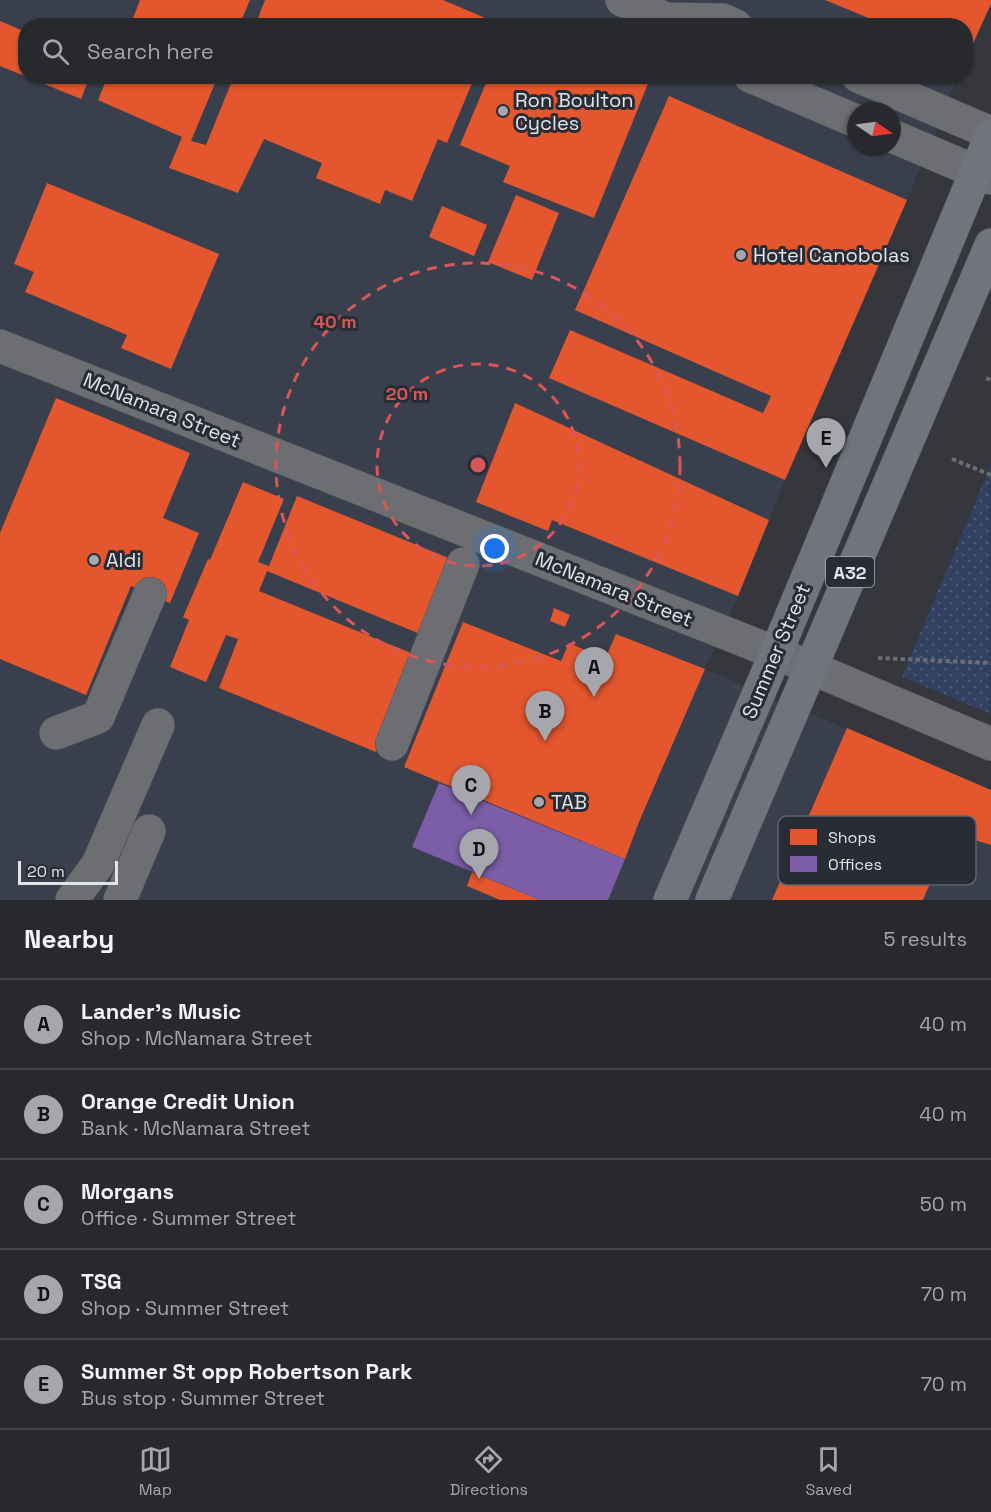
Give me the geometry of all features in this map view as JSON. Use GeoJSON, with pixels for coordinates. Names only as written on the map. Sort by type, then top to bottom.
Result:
{"type":"FeatureCollection","features":[{"type":"Feature","properties":{"kind":"highway","name":"Summer Street"},"geometry":{"type":"LineString","coordinates":[[670,900],[984,175],[991,134]]}},
{"type":"Feature","properties":{"kind":"highway","name":"Summer Street"},"geometry":{"type":"LineString","coordinates":[[712,900],[991,244]]}},
{"type":"Feature","properties":{"kind":"street"},"geometry":{"type":"LineString","coordinates":[[622,0],[671,15],[702,18]]}},
{"type":"Feature","properties":{"kind":"street"},"geometry":{"type":"LineString","coordinates":[[769,84],[847,117]]}},
{"type":"Feature","properties":{"kind":"street"},"geometry":{"type":"LineString","coordinates":[[876,84],[991,134]]}},
{"type":"Feature","properties":{"kind":"street"},"geometry":{"type":"LineString","coordinates":[[901,140],[984,175]]}},
{"type":"Feature","properties":{"kind":"street","name":"McNamara Street"},"geometry":{"type":"LineString","coordinates":[[0,346],[776,653],[991,744]]}},
{"type":"Feature","properties":{"kind":"street"},"geometry":{"type":"LineString","coordinates":[[392,744],[463,564]]}},
{"type":"Feature","properties":{"kind":"street"},"geometry":{"type":"LineString","coordinates":[[56,733],[98,717],[150,594]]}},
{"type":"Feature","properties":{"kind":"street"},"geometry":{"type":"LineString","coordinates":[[72,900],[98,864],[158,726]]}},
{"type":"Feature","properties":{"kind":"street"},"geometry":{"type":"LineString","coordinates":[[120,900],[149,831]]}},
{"type":"Feature","properties":{"kind":"path"},"geometry":{"type":"LineString","coordinates":[[952,459],[991,475]]}},
{"type":"Feature","properties":{"kind":"path"},"geometry":{"type":"LineString","coordinates":[[868,658],[991,663]]}},
{"type":"Feature","properties":{"kind":"shaded area"},"geometry":{"type":"Polygon","coordinates":[[[0,0],[989,0],[973,40],[973,18],[18,18],[18,84],[955,84],[705,669],[991,790],[991,900],[0,900],[0,0]]]}},
{"type":"Feature","properties":{"kind":"shaded area"},"geometry":{"type":"Polygon","coordinates":[[[991,465],[991,714],[902,677],[991,465]]]}},
{"type":"Feature","properties":{"kind":"building: Shops"},"geometry":{"type":"Polygon","coordinates":[[[140,0],[250,0],[242,18],[133,18],[140,0]]]}},
{"type":"Feature","properties":{"kind":"building: Shops"},"geometry":{"type":"Polygon","coordinates":[[[265,0],[443,0],[485,18],[258,18],[265,0]]]}},
{"type":"Feature","properties":{"kind":"building: Shops"},"geometry":{"type":"Polygon","coordinates":[[[825,0],[991,0],[973,44],[973,18],[869,18],[825,0]]]}},
{"type":"Feature","properties":{"kind":"building: Shops"},"geometry":{"type":"Polygon","coordinates":[[[0,21],[18,29],[18,73],[0,66],[0,21]]]}},
{"type":"Feature","properties":{"kind":"building: Shops"},"geometry":{"type":"Polygon","coordinates":[[[44,84],[87,84],[81,99],[44,84]]]}},
{"type":"Feature","properties":{"kind":"building: Shops"},"geometry":{"type":"Polygon","coordinates":[[[105,84],[215,84],[191,141],[206,145],[231,84],[472,84],[447,143],[438,139],[412,201],[385,190],[380,204],[316,178],[322,163],[264,139],[238,193],[169,168],[182,137],[98,100],[105,84]]]}},
{"type":"Feature","properties":{"kind":"building: Shops"},"geometry":{"type":"Polygon","coordinates":[[[486,84],[648,84],[594,218],[503,182],[510,166],[460,145],[486,84]]]}},
{"type":"Feature","properties":{"kind":"building: Shops","name":"Hotel Canobolas"},"geometry":{"type":"Polygon","coordinates":[[[669,96],[907,200],[785,480],[549,378],[570,330],[763,413],[771,396],[575,310],[669,96]]]}},
{"type":"Feature","properties":{"kind":"building: Shops"},"geometry":{"type":"Polygon","coordinates":[[[47,183],[219,254],[171,369],[121,348],[127,335],[25,292],[34,272],[14,264],[47,183]]]}},
{"type":"Feature","properties":{"kind":"building: Shops"},"geometry":{"type":"Polygon","coordinates":[[[516,195],[559,213],[532,280],[488,262],[516,195]]]}},
{"type":"Feature","properties":{"kind":"building: Shops"},"geometry":{"type":"Polygon","coordinates":[[[442,206],[487,225],[474,256],[429,237],[442,206]]]}},
{"type":"Feature","properties":{"kind":"building: Shops","name":"Aldi"},"geometry":{"type":"Polygon","coordinates":[[[56,398],[190,453],[163,518],[199,533],[170,603],[131,586],[86,695],[0,659],[0,533],[56,398]]]}},
{"type":"Feature","properties":{"kind":"building: Shops"},"geometry":{"type":"Polygon","coordinates":[[[515,403],[769,520],[738,596],[552,520],[548,531],[476,502],[515,403]]]}},
{"type":"Feature","properties":{"kind":"building: Shops"},"geometry":{"type":"Polygon","coordinates":[[[243,482],[284,499],[258,562],[269,566],[297,496],[451,559],[420,634],[267,571],[259,591],[416,655],[376,752],[219,688],[244,624],[238,639],[226,635],[206,682],[170,667],[189,620],[183,617],[243,482]]]}},
{"type":"Feature","properties":{"kind":"building: Shops"},"geometry":{"type":"Polygon","coordinates":[[[554,608],[570,615],[565,627],[550,621],[554,608]]]}},
{"type":"Feature","properties":{"kind":"building: Shops"},"geometry":{"type":"Polygon","coordinates":[[[463,622],[561,661],[569,643],[605,659],[616,634],[705,669],[625,859],[404,767],[463,622]]]}},
{"type":"Feature","properties":{"kind":"building: Shops"},"geometry":{"type":"Polygon","coordinates":[[[847,728],[991,790],[991,845],[976,840],[976,816],[809,816],[847,728]]]}},
{"type":"Feature","properties":{"kind":"building: Shops"},"geometry":{"type":"Polygon","coordinates":[[[472,872],[540,900],[500,900],[467,886],[472,872]]]}},
{"type":"Feature","properties":{"kind":"building: Shops"},"geometry":{"type":"Polygon","coordinates":[[[779,885],[929,885],[923,900],[772,900],[779,885]]]}},
{"type":"Feature","properties":{"kind":"building: Offices"},"geometry":{"type":"Polygon","coordinates":[[[439,783],[625,859],[608,900],[540,900],[412,847],[439,783]]]}},
{"type":"Feature","properties":{"kind":"place","name":"Ron Boulton Cycles"},"geometry":{"type":"Point","coordinates":[503,111]}},
{"type":"Feature","properties":{"kind":"place","name":"Hotel Canobolas"},"geometry":{"type":"Point","coordinates":[741,255]}},
{"type":"Feature","properties":{"kind":"place","name":"Summer St opp Robertson Park"},"geometry":{"type":"Point","coordinates":[826,468]}},
{"type":"Feature","properties":{"kind":"place","name":"Aldi"},"geometry":{"type":"Point","coordinates":[94,560]}},
{"type":"Feature","properties":{"kind":"place","name":"Lander's Music"},"geometry":{"type":"Point","coordinates":[594,697]}},
{"type":"Feature","properties":{"kind":"place","name":"Orange Credit Union"},"geometry":{"type":"Point","coordinates":[545,741]}},
{"type":"Feature","properties":{"kind":"place","name":"TAB"},"geometry":{"type":"Point","coordinates":[539,802]}},
{"type":"Feature","properties":{"kind":"place","name":"Morgans"},"geometry":{"type":"Point","coordinates":[471,815]}},
{"type":"Feature","properties":{"kind":"place","name":"TSG"},"geometry":{"type":"Point","coordinates":[479,879]}}]}
